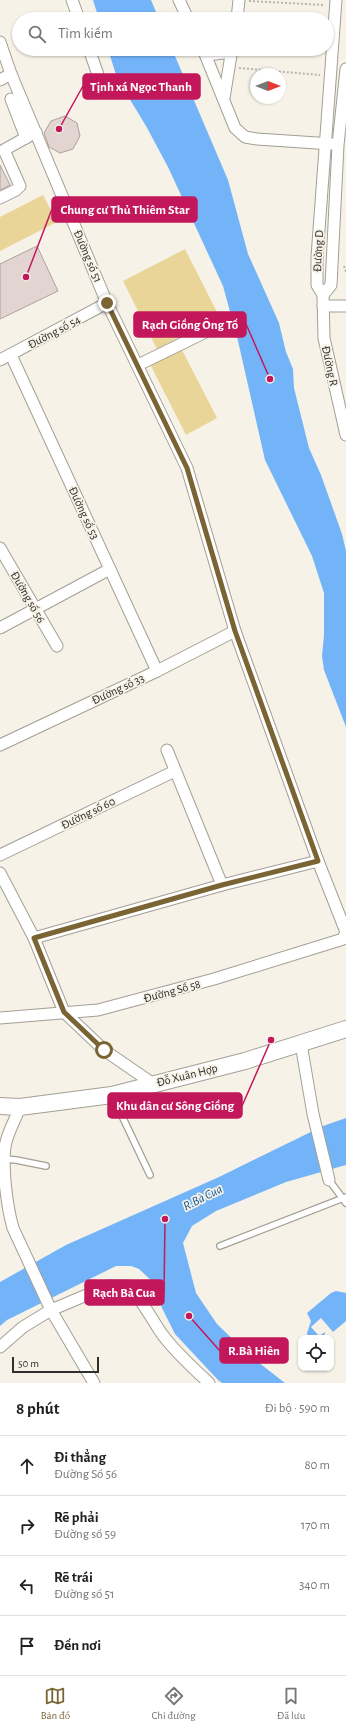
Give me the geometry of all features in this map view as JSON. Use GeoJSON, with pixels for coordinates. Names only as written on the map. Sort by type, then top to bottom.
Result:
{"type":"FeatureCollection","features":[{"type":"Feature","properties":{"kind":"main road","name":"Đỗ Xuân Hợp"},"geometry":{"type":"LineString","coordinates":[[0,1106],[20,1107],[112,1095],[152,1083],[244,1061],[346,1029]]}},
{"type":"Feature","properties":{"kind":"street"},"geometry":{"type":"LineString","coordinates":[[72,0],[76,12]]}},
{"type":"Feature","properties":{"kind":"street"},"geometry":{"type":"LineString","coordinates":[[179,0],[185,12]]}},
{"type":"Feature","properties":{"kind":"street"},"geometry":{"type":"LineString","coordinates":[[238,12],[239,0]]}},
{"type":"Feature","properties":{"kind":"street","name":"Đường D"},"geometry":{"type":"LineString","coordinates":[[334,27],[336,3]]}},
{"type":"Feature","properties":{"kind":"street","name":"Đường số 51"},"geometry":{"type":"LineString","coordinates":[[0,42],[11,74],[107,303],[187,468],[235,631],[318,861],[346,932],[343,939],[340,940]]}},
{"type":"Feature","properties":{"kind":"street"},"geometry":{"type":"LineString","coordinates":[[91,56],[104,92]]}},
{"type":"Feature","properties":{"kind":"street"},"geometry":{"type":"LineString","coordinates":[[207,56],[235,128],[246,137],[338,145]]}},
{"type":"Feature","properties":{"kind":"street"},"geometry":{"type":"LineString","coordinates":[[224,99],[231,56]]}},
{"type":"Feature","properties":{"kind":"street","name":"Đường D"},"geometry":{"type":"LineString","coordinates":[[323,301],[317,285],[317,257],[332,56]]}},
{"type":"Feature","properties":{"kind":"street","name":"Đường D"},"geometry":{"type":"LineString","coordinates":[[323,301],[331,285],[338,145],[346,69]]}},
{"type":"Feature","properties":{"kind":"street"},"geometry":{"type":"LineString","coordinates":[[0,80],[11,74]]}},
{"type":"Feature","properties":{"kind":"street"},"geometry":{"type":"LineString","coordinates":[[11,99],[26,138]]}},
{"type":"Feature","properties":{"kind":"street"},"geometry":{"type":"LineString","coordinates":[[0,198],[16,190],[20,186],[18,178],[2,146],[26,138],[36,132]]}},
{"type":"Feature","properties":{"kind":"street"},"geometry":{"type":"LineString","coordinates":[[323,301],[346,306]]}},
{"type":"Feature","properties":{"kind":"street","name":"Đường R"},"geometry":{"type":"LineString","coordinates":[[323,301],[324,338],[342,399],[346,435]]}},
{"type":"Feature","properties":{"kind":"street","name":"Đường số 54"},"geometry":{"type":"LineString","coordinates":[[0,360],[107,303]]}},
{"type":"Feature","properties":{"kind":"street"},"geometry":{"type":"LineString","coordinates":[[138,365],[218,326]]}},
{"type":"Feature","properties":{"kind":"street","name":"Đường số 53"},"geometry":{"type":"LineString","coordinates":[[11,355],[157,670]]}},
{"type":"Feature","properties":{"kind":"street","name":"Đường số 56"},"geometry":{"type":"LineString","coordinates":[[0,548],[57,646]]}},
{"type":"Feature","properties":{"kind":"street"},"geometry":{"type":"LineString","coordinates":[[0,628],[110,569]]}},
{"type":"Feature","properties":{"kind":"street","name":"Đường số 33"},"geometry":{"type":"LineString","coordinates":[[0,745],[235,631]]}},
{"type":"Feature","properties":{"kind":"street"},"geometry":{"type":"LineString","coordinates":[[167,750],[222,885]]}},
{"type":"Feature","properties":{"kind":"street","name":"Đường số 60"},"geometry":{"type":"LineString","coordinates":[[0,855],[176,771]]}},
{"type":"Feature","properties":{"kind":"street"},"geometry":{"type":"LineString","coordinates":[[34,938],[222,885],[318,861]]}},
{"type":"Feature","properties":{"kind":"street"},"geometry":{"type":"LineString","coordinates":[[0,873],[34,938],[64,1012],[104,1050],[152,1083]]}},
{"type":"Feature","properties":{"kind":"street","name":"Đường Số 58"},"geometry":{"type":"LineString","coordinates":[[0,1018],[98,1010],[214,980],[340,940]]}},
{"type":"Feature","properties":{"kind":"street"},"geometry":{"type":"LineString","coordinates":[[301,1044],[313,1114],[329,1180]]}},
{"type":"Feature","properties":{"kind":"street"},"geometry":{"type":"LineString","coordinates":[[20,1107],[6,1142],[5,1159],[7,1203],[13,1228],[51,1310],[94,1383]]}},
{"type":"Feature","properties":{"kind":"street"},"geometry":{"type":"LineString","coordinates":[[0,1347],[23,1327],[51,1310],[108,1286],[129,1286],[138,1295],[163,1336],[209,1383]]}},
{"type":"Feature","properties":{"kind":"lane"},"geometry":{"type":"LineString","coordinates":[[112,1095],[150,1175]]}},
{"type":"Feature","properties":{"kind":"lane"},"geometry":{"type":"LineString","coordinates":[[5,1159],[46,1166]]}},
{"type":"Feature","properties":{"kind":"lane"},"geometry":{"type":"LineString","coordinates":[[220,1246],[345,1200],[329,1180]]}},
{"type":"Feature","properties":{"kind":"path"},"geometry":{"type":"LineString","coordinates":[[239,0],[336,3]]}},
{"type":"Feature","properties":{"kind":"path"},"geometry":{"type":"LineString","coordinates":[[229,67],[330,76]]}},
{"type":"Feature","properties":{"kind":"shaded area"},"geometry":{"type":"Polygon","coordinates":[[[43,195],[57,222],[0,251],[0,217],[43,195]]]}},
{"type":"Feature","properties":{"kind":"shaded area"},"geometry":{"type":"Polygon","coordinates":[[[185,249],[219,316],[157,349],[123,281],[185,249]]]}},
{"type":"Feature","properties":{"kind":"shaded area"},"geometry":{"type":"Polygon","coordinates":[[[181,348],[217,418],[186,435],[150,364],[181,348]]]}},
{"type":"Feature","properties":{"kind":"water"},"geometry":{"type":"Polygon","coordinates":[[[93,0],[151,0],[156,12],[97,12],[93,0]]]}},
{"type":"Feature","properties":{"kind":"water"},"geometry":{"type":"Polygon","coordinates":[[[110,56],[175,56],[228,180],[248,254],[279,323],[286,352],[293,369],[294,388],[309,448],[321,475],[342,534],[346,551],[346,727],[324,670],[322,656],[324,635],[324,593],[312,556],[265,460],[238,341],[223,286],[168,167],[146,126],[117,78],[110,56]]]}},
{"type":"Feature","properties":{"kind":"water","name":"R.Bà Cua"},"geometry":{"type":"Polygon","coordinates":[[[346,1118],[346,1165],[286,1182],[216,1211],[192,1226],[183,1243],[196,1293],[217,1324],[250,1356],[285,1383],[222,1383],[218,1380],[175,1334],[162,1308],[156,1285],[139,1269],[131,1266],[116,1266],[7,1320],[0,1326],[0,1282],[66,1245],[219,1177],[323,1126],[346,1118]]]}},
{"type":"Feature","properties":{"kind":"water"},"geometry":{"type":"Polygon","coordinates":[[[336,1291],[346,1293],[346,1321],[333,1332],[321,1318],[311,1327],[318,1335],[307,1335],[311,1321],[307,1313],[331,1293],[336,1291]]]}},
{"type":"Feature","properties":{"kind":"building"},"geometry":{"type":"Polygon","coordinates":[[[65,116],[77,123],[80,136],[73,149],[60,153],[49,147],[44,133],[51,121],[65,116]]]}},
{"type":"Feature","properties":{"kind":"building"},"geometry":{"type":"Polygon","coordinates":[[[0,165],[10,185],[0,190],[0,165]]]}},
{"type":"Feature","properties":{"kind":"building"},"geometry":{"type":"Polygon","coordinates":[[[37,246],[58,291],[0,319],[0,264],[37,246]]]}},
{"type":"Feature","properties":{"kind":"place","name":"Tịnh xá Ngọc Thanh"},"geometry":{"type":"Point","coordinates":[59,129]}},
{"type":"Feature","properties":{"kind":"place","name":"Chung cư Thủ Thiêm Star"},"geometry":{"type":"Point","coordinates":[26,277]}},
{"type":"Feature","properties":{"kind":"place","name":"Rạch Giồng Ông Tố"},"geometry":{"type":"Point","coordinates":[270,379]}},
{"type":"Feature","properties":{"kind":"place","name":"Khu dân cư Sông Giồng"},"geometry":{"type":"Point","coordinates":[271,1040]}},
{"type":"Feature","properties":{"kind":"place","name":"Rạch Bà Cua"},"geometry":{"type":"Point","coordinates":[165,1219]}},
{"type":"Feature","properties":{"kind":"place","name":"R.Bà Hiên"},"geometry":{"type":"Point","coordinates":[189,1316]}},
{"type":"Feature","properties":{"kind":"route"},"geometry":{"type":"LineString","coordinates":[[104,1050],[64,1012],[34,938],[222,885],[318,861],[235,631],[187,468],[107,303]]}}]}
